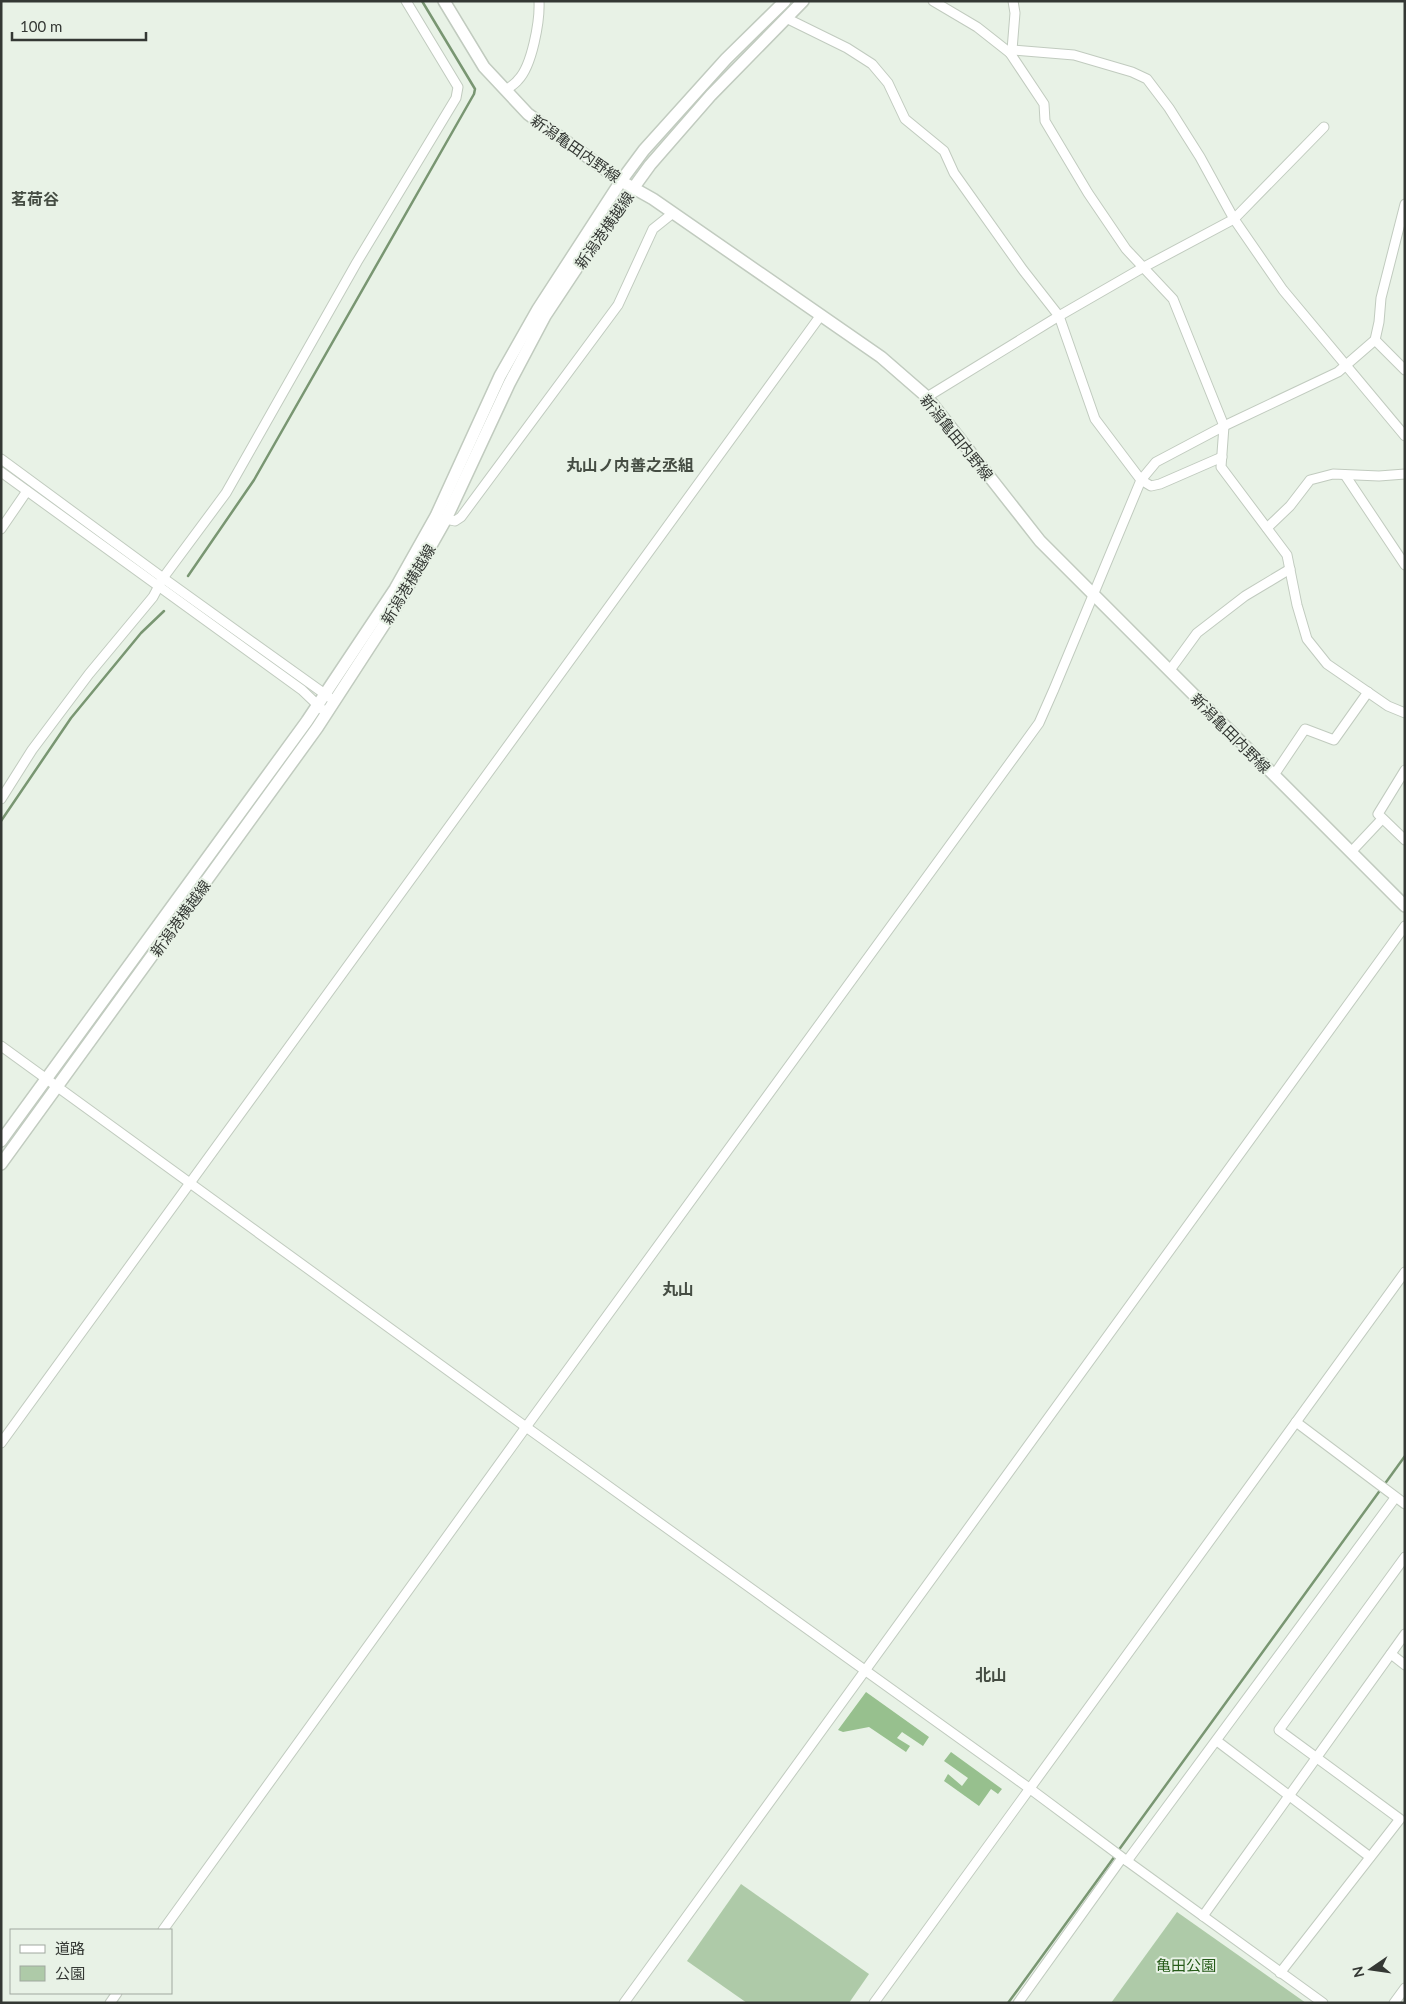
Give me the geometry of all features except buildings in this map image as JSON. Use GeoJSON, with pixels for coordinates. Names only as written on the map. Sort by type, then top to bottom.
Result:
{"type":"FeatureCollection","features":[{"type":"Feature","properties":{"kind":"main road","name":"新潟亀田内野線"},"geometry":{"type":"LineString","coordinates":[[444,1],[484,67],[528,114],[621,181],[673,214],[881,357],[926,397],[1040,541],[1170,670],[1190,693],[1351,852],[1402,899]]}},
{"type":"Feature","properties":{"kind":"main road","name":"新潟港横越線"},"geometry":{"type":"LineString","coordinates":[[1,1141],[336,678],[395,589],[436,516],[510,359],[538,308],[621,181],[644,150],[720,66],[785,1]]}},
{"type":"Feature","properties":{"kind":"main road","name":"新潟港横越線"},"geometry":{"type":"LineString","coordinates":[[1,1164],[317,728],[402,597],[446,519],[509,384],[545,316],[590,248],[650,164],[711,95],[803,1]]}},
{"type":"Feature","properties":{"kind":"street"},"geometry":{"type":"LineString","coordinates":[[1,799],[32,750],[89,674],[153,597],[226,493],[357,262],[456,98],[458,88],[406,1]]}},
{"type":"Feature","properties":{"kind":"street"},"geometry":{"type":"LineString","coordinates":[[506,90],[520,79],[533,49],[540,13],[539,1]]}},
{"type":"Feature","properties":{"kind":"street"},"geometry":{"type":"LineString","coordinates":[[933,1],[977,27],[1011,51],[1044,104],[1045,121],[1088,193],[1126,249],[1173,299],[1224,426],[1221,468],[1287,555],[1297,605],[1308,639],[1327,664],[1388,706],[1405,713]]}},
{"type":"Feature","properties":{"kind":"street"},"geometry":{"type":"LineString","coordinates":[[1011,51],[1013,1]]}},
{"type":"Feature","properties":{"kind":"street"},"geometry":{"type":"LineString","coordinates":[[786,18],[847,48],[872,64],[888,83],[905,119],[944,151],[954,174],[1023,270],[1059,316],[1095,419],[1141,480],[1151,486],[1160,484],[1222,458]]}},
{"type":"Feature","properties":{"kind":"street"},"geometry":{"type":"LineString","coordinates":[[1011,51],[1074,55],[1132,72],[1147,79],[1169,108],[1200,157],[1234,218],[1283,290],[1405,436]]}},
{"type":"Feature","properties":{"kind":"street"},"geometry":{"type":"LineString","coordinates":[[926,397],[1059,316],[1234,218],[1324,126]]}},
{"type":"Feature","properties":{"kind":"street"},"geometry":{"type":"LineString","coordinates":[[164,1929],[526,1427],[1039,723],[1141,480],[1156,462],[1224,426],[1338,372],[1375,340],[1381,298],[1405,204]]}},
{"type":"Feature","properties":{"kind":"street"},"geometry":{"type":"LineString","coordinates":[[446,519],[455,521],[461,517],[618,305],[653,229],[673,214]]}},
{"type":"Feature","properties":{"kind":"street"},"geometry":{"type":"LineString","coordinates":[[1,1444],[821,315]]}},
{"type":"Feature","properties":{"kind":"street"},"geometry":{"type":"LineString","coordinates":[[1375,340],[1405,370]]}},
{"type":"Feature","properties":{"kind":"street"},"geometry":{"type":"LineString","coordinates":[[1,459],[302,690],[326,713]]}},
{"type":"Feature","properties":{"kind":"street"},"geometry":{"type":"LineString","coordinates":[[1,472],[334,700]]}},
{"type":"Feature","properties":{"kind":"street"},"geometry":{"type":"LineString","coordinates":[[1267,528],[1290,506],[1310,480],[1333,474],[1379,476],[1405,474]]}},
{"type":"Feature","properties":{"kind":"street"},"geometry":{"type":"LineString","coordinates":[[1345,475],[1405,565]]}},
{"type":"Feature","properties":{"kind":"street"},"geometry":{"type":"LineString","coordinates":[[1,528],[27,491]]}},
{"type":"Feature","properties":{"kind":"street"},"geometry":{"type":"LineString","coordinates":[[1170,670],[1197,633],[1245,596],[1290,569]]}},
{"type":"Feature","properties":{"kind":"street"},"geometry":{"type":"LineString","coordinates":[[1274,775],[1305,729],[1334,740],[1368,692]]}},
{"type":"Feature","properties":{"kind":"street"},"geometry":{"type":"LineString","coordinates":[[1405,770],[1378,814],[1382,820],[1405,840]]}},
{"type":"Feature","properties":{"kind":"street"},"geometry":{"type":"LineString","coordinates":[[1351,852],[1382,820]]}},
{"type":"Feature","properties":{"kind":"street"},"geometry":{"type":"LineString","coordinates":[[624,2003],[1405,926]]}},
{"type":"Feature","properties":{"kind":"street"},"geometry":{"type":"LineString","coordinates":[[1,1046],[526,1427],[1029,1788],[1322,2003]]}},
{"type":"Feature","properties":{"kind":"street"},"geometry":{"type":"LineString","coordinates":[[874,2003],[1405,1272]]}},
{"type":"Feature","properties":{"kind":"street"},"geometry":{"type":"LineString","coordinates":[[1296,1422],[1405,1504]]}},
{"type":"Feature","properties":{"kind":"street"},"geometry":{"type":"LineString","coordinates":[[1018,2003],[1124,1859],[1217,1741],[1395,1498]]}},
{"type":"Feature","properties":{"kind":"street"},"geometry":{"type":"LineString","coordinates":[[1280,1973],[1402,1816],[1316,1758],[1280,1730],[1405,1557]]}},
{"type":"Feature","properties":{"kind":"street"},"geometry":{"type":"LineString","coordinates":[[1202,1916],[1405,1634]]}},
{"type":"Feature","properties":{"kind":"street"},"geometry":{"type":"LineString","coordinates":[[1391,1654],[1405,1664]]}},
{"type":"Feature","properties":{"kind":"street"},"geometry":{"type":"LineString","coordinates":[[1217,1741],[1287,1796],[1370,1857]]}},
{"type":"Feature","properties":{"kind":"street"},"geometry":{"type":"LineString","coordinates":[[1394,2003],[1405,1988]]}},
{"type":"Feature","properties":{"kind":"green space"},"geometry":{"type":"Polygon","coordinates":[[[866,1692],[929,1737],[923,1746],[902,1732],[897,1738],[910,1746],[906,1752],[869,1727],[843,1732],[838,1730],[866,1692]]]}},
{"type":"Feature","properties":{"kind":"green space"},"geometry":{"type":"Polygon","coordinates":[[[951,1752],[1002,1789],[998,1794],[991,1789],[979,1806],[944,1781],[948,1774],[962,1786],[968,1778],[944,1761],[951,1752]]]}},
{"type":"Feature","properties":{"kind":"green space"},"geometry":{"type":"Polygon","coordinates":[[[741,1884],[869,1974],[849,2003],[747,2003],[687,1961],[741,1884]]]}},
{"type":"Feature","properties":{"kind":"green space","name":"亀田公園"},"geometry":{"type":"Polygon","coordinates":[[[1177,1912],[1306,2003],[1111,2003],[1177,1912]]]}},
{"type":"Feature","properties":{"kind":"waterway"},"geometry":{"type":"LineString","coordinates":[[188,576],[254,480],[474,94],[475,89],[422,1]]}},
{"type":"Feature","properties":{"kind":"waterway"},"geometry":{"type":"LineString","coordinates":[[1,821],[71,718],[141,633],[164,611]]}},
{"type":"Feature","properties":{"kind":"waterway"},"geometry":{"type":"LineString","coordinates":[[1384,1485],[1405,1456]]}},
{"type":"Feature","properties":{"kind":"waterway"},"geometry":{"type":"LineString","coordinates":[[1118,1851],[1381,1489]]}},
{"type":"Feature","properties":{"kind":"waterway"},"geometry":{"type":"LineString","coordinates":[[1008,2003],[1115,1856]]}},
{"type":"Feature","properties":{"kind":"district","name":"茗荷谷"},"geometry":{"type":"Point","coordinates":[35,198]}},
{"type":"Feature","properties":{"kind":"district","name":"丸山ノ内善之丞組"},"geometry":{"type":"Point","coordinates":[630,464]}},
{"type":"Feature","properties":{"kind":"district","name":"丸山"},"geometry":{"type":"Point","coordinates":[678,1288]}},
{"type":"Feature","properties":{"kind":"district","name":"北山"},"geometry":{"type":"Point","coordinates":[991,1674]}}]}
